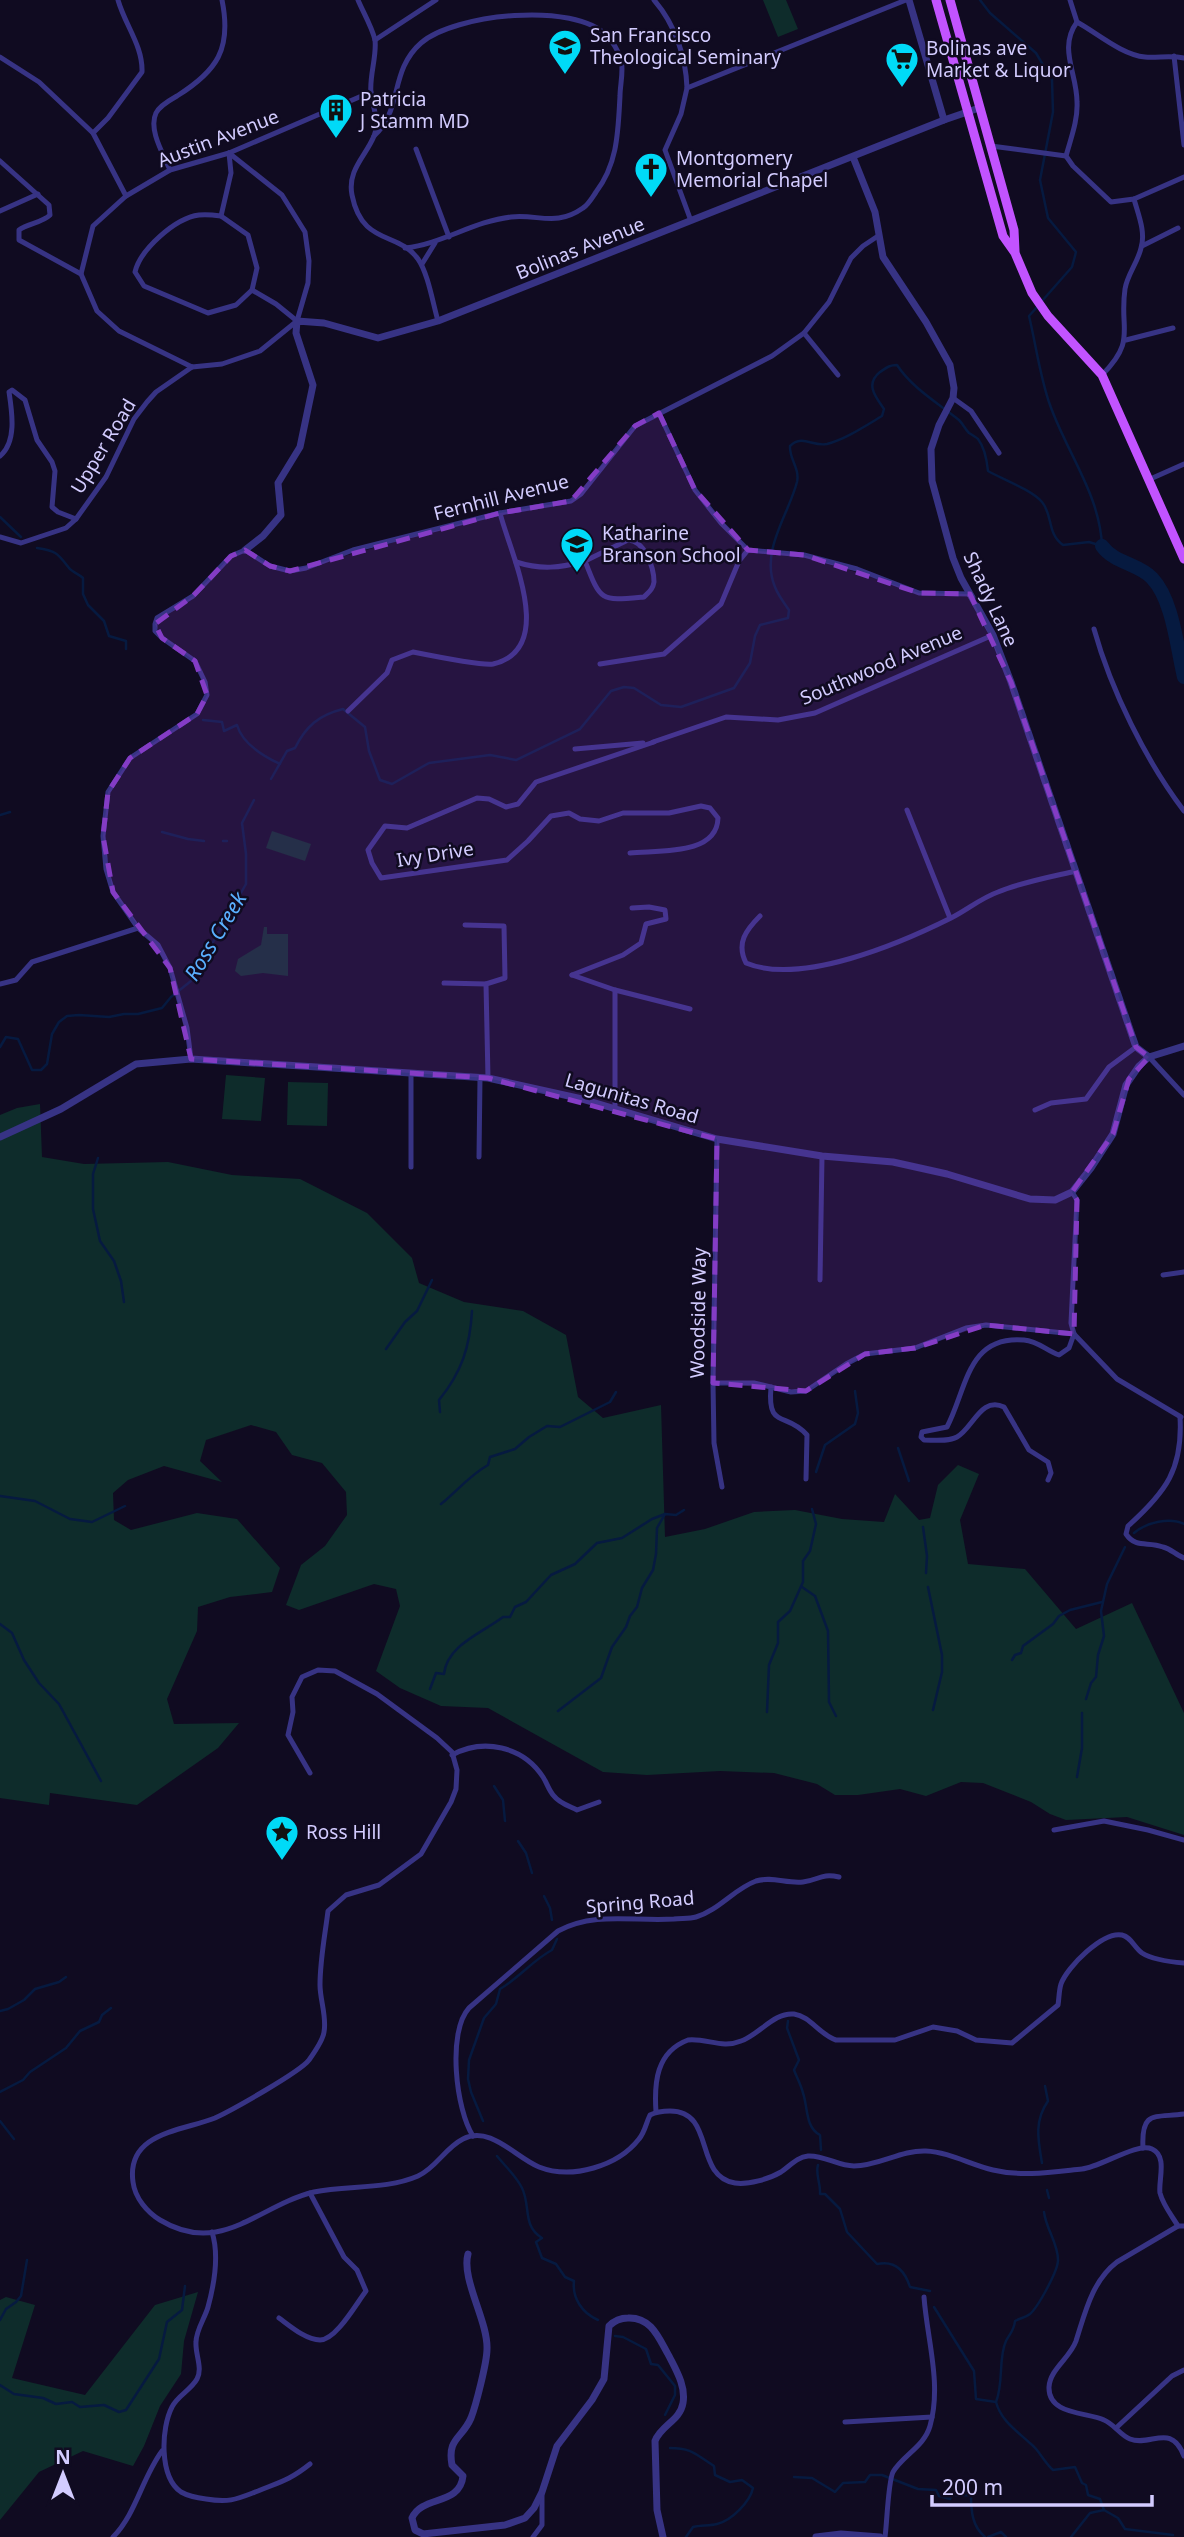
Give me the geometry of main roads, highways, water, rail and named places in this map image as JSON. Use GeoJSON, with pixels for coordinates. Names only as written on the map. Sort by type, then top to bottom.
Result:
{"type":"FeatureCollection","features":[{"type":"Feature","properties":{"kind":"main road"},"geometry":{"type":"LineString","coordinates":[[936,0],[1003,236],[1015,253],[1032,292],[1048,316],[1102,375],[1184,559]]}},
{"type":"Feature","properties":{"kind":"main road"},"geometry":{"type":"LineString","coordinates":[[950,0],[1014,230],[1015,253]]}},
{"type":"Feature","properties":{"kind":"waterway"},"geometry":{"type":"LineString","coordinates":[[980,0],[990,13],[1036,53],[1052,80],[1053,112],[1040,180],[1048,218],[1076,252],[1072,267],[1042,301]]}},
{"type":"Feature","properties":{"kind":"waterway","name":"Ross Creek"},"geometry":{"type":"LineString","coordinates":[[271,779],[287,751],[295,748],[309,728],[320,718],[343,709],[365,727],[369,751],[380,780],[392,784],[429,763],[490,755],[516,760],[580,729],[611,691],[624,687],[634,688],[661,705],[681,707],[734,688],[750,663],[760,625],[788,618],[789,610],[779,596],[771,574],[771,560],[777,534],[797,482],[790,446],[799,441],[822,444],[834,442],[882,416],[884,409],[872,386],[875,377],[888,367],[897,365],[918,388],[959,420],[969,433],[978,439],[984,450],[988,471],[1024,489],[1042,502],[1058,541],[1063,545],[1089,542],[1102,546],[1100,527],[1089,492],[1057,423],[1043,383],[1029,316],[1038,306]]}},
{"type":"Feature","properties":{"kind":"waterway"},"geometry":{"type":"LineString","coordinates":[[0,517],[21,537]]}},
{"type":"Feature","properties":{"kind":"waterway"},"geometry":{"type":"LineString","coordinates":[[1102,546],[1113,556],[1147,573],[1159,587],[1170,611],[1184,677]]}},
{"type":"Feature","properties":{"kind":"waterway"},"geometry":{"type":"LineString","coordinates":[[37,548],[56,554],[83,578],[83,594],[88,605],[104,621],[109,636],[126,641],[126,649]]}},
{"type":"Feature","properties":{"kind":"waterway"},"geometry":{"type":"LineString","coordinates":[[203,720],[222,722],[224,731],[237,725],[248,743],[280,764]]}},
{"type":"Feature","properties":{"kind":"waterway","name":"Ross Creek"},"geometry":{"type":"LineString","coordinates":[[0,1047],[6,1037],[18,1039],[32,1070],[41,1070],[47,1064],[52,1034],[59,1022],[67,1016],[109,1017],[162,1008],[191,981],[246,884],[242,823],[254,800]]}},
{"type":"Feature","properties":{"kind":"waterway"},"geometry":{"type":"LineString","coordinates":[[0,815],[10,812]]}},
{"type":"Feature","properties":{"kind":"waterway"},"geometry":{"type":"LineString","coordinates":[[162,832],[204,841]]}},
{"type":"Feature","properties":{"kind":"waterway"},"geometry":{"type":"LineString","coordinates":[[98,1158],[93,1174],[93,1209],[100,1241],[114,1261],[121,1281],[124,1302]]}},
{"type":"Feature","properties":{"kind":"waterway"},"geometry":{"type":"LineString","coordinates":[[386,1349],[405,1322],[417,1311],[432,1280]]}},
{"type":"Feature","properties":{"kind":"waterway"},"geometry":{"type":"LineString","coordinates":[[440,1412],[439,1400],[454,1379],[463,1358],[472,1311]]}},
{"type":"Feature","properties":{"kind":"waterway"},"geometry":{"type":"LineString","coordinates":[[816,1472],[825,1445],[855,1424],[858,1413],[855,1391]]}},
{"type":"Feature","properties":{"kind":"waterway"},"geometry":{"type":"LineString","coordinates":[[441,1504],[469,1478],[488,1465],[490,1457],[515,1449],[547,1426],[560,1427],[610,1402],[616,1392]]}},
{"type":"Feature","properties":{"kind":"waterway"},"geometry":{"type":"LineString","coordinates":[[898,1448],[909,1481]]}},
{"type":"Feature","properties":{"kind":"waterway"},"geometry":{"type":"LineString","coordinates":[[0,1496],[35,1501],[70,1519],[92,1522],[125,1506]]}},
{"type":"Feature","properties":{"kind":"waterway"},"geometry":{"type":"LineString","coordinates":[[767,1712],[769,1665],[778,1643],[778,1622],[790,1611],[803,1582],[803,1561],[810,1551],[816,1524],[812,1509]]}},
{"type":"Feature","properties":{"kind":"waterway"},"geometry":{"type":"LineString","coordinates":[[430,1689],[436,1673],[444,1674],[458,1647],[503,1617],[510,1617],[515,1607],[526,1602],[551,1575],[575,1564],[597,1543],[622,1538],[652,1519],[665,1514],[676,1515],[684,1510]]}},
{"type":"Feature","properties":{"kind":"waterway"},"geometry":{"type":"LineString","coordinates":[[558,1711],[601,1678],[612,1647],[637,1607],[642,1588],[653,1570],[657,1528],[665,1514]]}},
{"type":"Feature","properties":{"kind":"waterway"},"geometry":{"type":"LineString","coordinates":[[1134,1533],[1159,1522],[1184,1524]]}},
{"type":"Feature","properties":{"kind":"waterway"},"geometry":{"type":"LineString","coordinates":[[923,1527],[927,1556],[926,1573]]}},
{"type":"Feature","properties":{"kind":"waterway"},"geometry":{"type":"LineString","coordinates":[[1086,1699],[1096,1677],[1098,1655],[1104,1636],[1101,1611],[1107,1584],[1125,1547]]}},
{"type":"Feature","properties":{"kind":"waterway"},"geometry":{"type":"LineString","coordinates":[[802,1587],[815,1596],[828,1631],[829,1702],[836,1716]]}},
{"type":"Feature","properties":{"kind":"waterway"},"geometry":{"type":"LineString","coordinates":[[928,1587],[942,1655],[942,1672],[933,1710]]}},
{"type":"Feature","properties":{"kind":"waterway"},"geometry":{"type":"LineString","coordinates":[[1012,1660],[1015,1655],[1021,1653],[1023,1646],[1053,1624],[1059,1616],[1070,1610],[1102,1602]]}},
{"type":"Feature","properties":{"kind":"waterway"},"geometry":{"type":"LineString","coordinates":[[0,1624],[12,1633],[24,1660],[39,1683],[59,1704],[101,1781]]}},
{"type":"Feature","properties":{"kind":"waterway"},"geometry":{"type":"LineString","coordinates":[[1077,1777],[1082,1748],[1082,1713]]}},
{"type":"Feature","properties":{"kind":"waterway"},"geometry":{"type":"LineString","coordinates":[[494,1786],[503,1800],[505,1821]]}},
{"type":"Feature","properties":{"kind":"waterway"},"geometry":{"type":"LineString","coordinates":[[518,1841],[526,1853],[532,1873]]}},
{"type":"Feature","properties":{"kind":"waterway"},"geometry":{"type":"LineString","coordinates":[[544,1896],[552,1920]]}},
{"type":"Feature","properties":{"kind":"waterway"},"geometry":{"type":"LineString","coordinates":[[483,2121],[468,2079],[469,2060],[484,2018],[496,2004],[500,1989],[552,1950],[557,1939]]}},
{"type":"Feature","properties":{"kind":"waterway"},"geometry":{"type":"LineString","coordinates":[[0,2011],[24,2000],[35,1989],[59,1982],[66,1977]]}},
{"type":"Feature","properties":{"kind":"waterway"},"geometry":{"type":"LineString","coordinates":[[0,2092],[23,2080],[30,2072],[66,2048],[80,2031],[99,2022],[102,2015],[111,2008]]}},
{"type":"Feature","properties":{"kind":"waterway"},"geometry":{"type":"LineString","coordinates":[[788,2021],[787,2028],[799,2060],[794,2070],[802,2090],[809,2122],[820,2135],[821,2150]]}},
{"type":"Feature","properties":{"kind":"waterway"},"geometry":{"type":"LineString","coordinates":[[1042,2163],[1038,2131],[1048,2101],[1045,2086]]}},
{"type":"Feature","properties":{"kind":"waterway"},"geometry":{"type":"LineString","coordinates":[[0,2121],[14,2139]]}},
{"type":"Feature","properties":{"kind":"waterway"},"geometry":{"type":"LineString","coordinates":[[497,2156],[522,2188],[529,2222],[542,2238],[536,2242],[542,2258],[556,2264],[565,2277],[574,2281],[579,2304],[598,2320]]}},
{"type":"Feature","properties":{"kind":"waterway"},"geometry":{"type":"LineString","coordinates":[[818,2165],[820,2194],[825,2194],[840,2209],[847,2232],[877,2264],[894,2265],[905,2276],[910,2287],[930,2291]]}},
{"type":"Feature","properties":{"kind":"waterway"},"geometry":{"type":"LineString","coordinates":[[1047,2190],[1049,2198]]}},
{"type":"Feature","properties":{"kind":"waterway"},"geometry":{"type":"LineString","coordinates":[[996,2402],[1006,2341],[1015,2321],[1030,2314],[1038,2304],[1057,2265],[1056,2248],[1044,2212]]}},
{"type":"Feature","properties":{"kind":"waterway"},"geometry":{"type":"LineString","coordinates":[[0,2320],[6,2309],[21,2296],[27,2260]]}},
{"type":"Feature","properties":{"kind":"waterway"},"geometry":{"type":"LineString","coordinates":[[0,2385],[14,2394],[43,2398],[56,2404],[72,2402],[80,2407],[104,2405],[119,2412],[126,2410],[159,2359],[167,2322],[182,2310],[185,2286]]}},
{"type":"Feature","properties":{"kind":"waterway"},"geometry":{"type":"LineString","coordinates":[[934,2307],[974,2371],[976,2399],[996,2402],[1006,2420],[1053,2470],[1075,2467],[1082,2483],[1086,2485],[1088,2495],[1100,2499],[1104,2510]]}},
{"type":"Feature","properties":{"kind":"waterway"},"geometry":{"type":"LineString","coordinates":[[615,2336],[623,2337],[646,2349],[651,2364],[658,2365],[675,2386],[675,2395],[665,2415]]}},
{"type":"Feature","properties":{"kind":"waterway"},"geometry":{"type":"LineString","coordinates":[[670,2448],[693,2452],[714,2466],[715,2475],[730,2482],[742,2480],[753,2488],[744,2505],[734,2515],[717,2524],[693,2527],[686,2537]]}},
{"type":"Feature","properties":{"kind":"waterway"},"geometry":{"type":"LineString","coordinates":[[794,2477],[812,2478],[835,2492],[843,2483],[865,2482],[870,2475],[882,2475],[918,2489],[936,2490],[939,2496],[950,2499],[951,2496],[971,2495],[975,2523],[985,2537]]}},
{"type":"Feature","properties":{"kind":"waterway"},"geometry":{"type":"LineString","coordinates":[[1071,2537],[1090,2513],[1104,2510],[1118,2518],[1125,2529],[1173,2535]]}},
{"type":"Feature","properties":{"kind":"waterway"},"geometry":{"type":"LineString","coordinates":[[988,2537],[1001,2532],[1006,2537]]}},
{"type":"Feature","properties":{"kind":"place","name":"San Francisco Theological Seminary"},"geometry":{"type":"Point","coordinates":[565,76]}},
{"type":"Feature","properties":{"kind":"place","name":"Bolinas ave Market & Liquor"},"geometry":{"type":"Point","coordinates":[902,89]}},
{"type":"Feature","properties":{"kind":"place","name":"Patricia J Stamm MD"},"geometry":{"type":"Point","coordinates":[336,140]}},
{"type":"Feature","properties":{"kind":"place","name":"Montgomery Memorial Chapel"},"geometry":{"type":"Point","coordinates":[651,199]}},
{"type":"Feature","properties":{"kind":"place","name":"Katharine Branson School"},"geometry":{"type":"Point","coordinates":[577,574]}},
{"type":"Feature","properties":{"kind":"place","name":"Ross Hill"},"geometry":{"type":"Point","coordinates":[282,1862]}}]}
